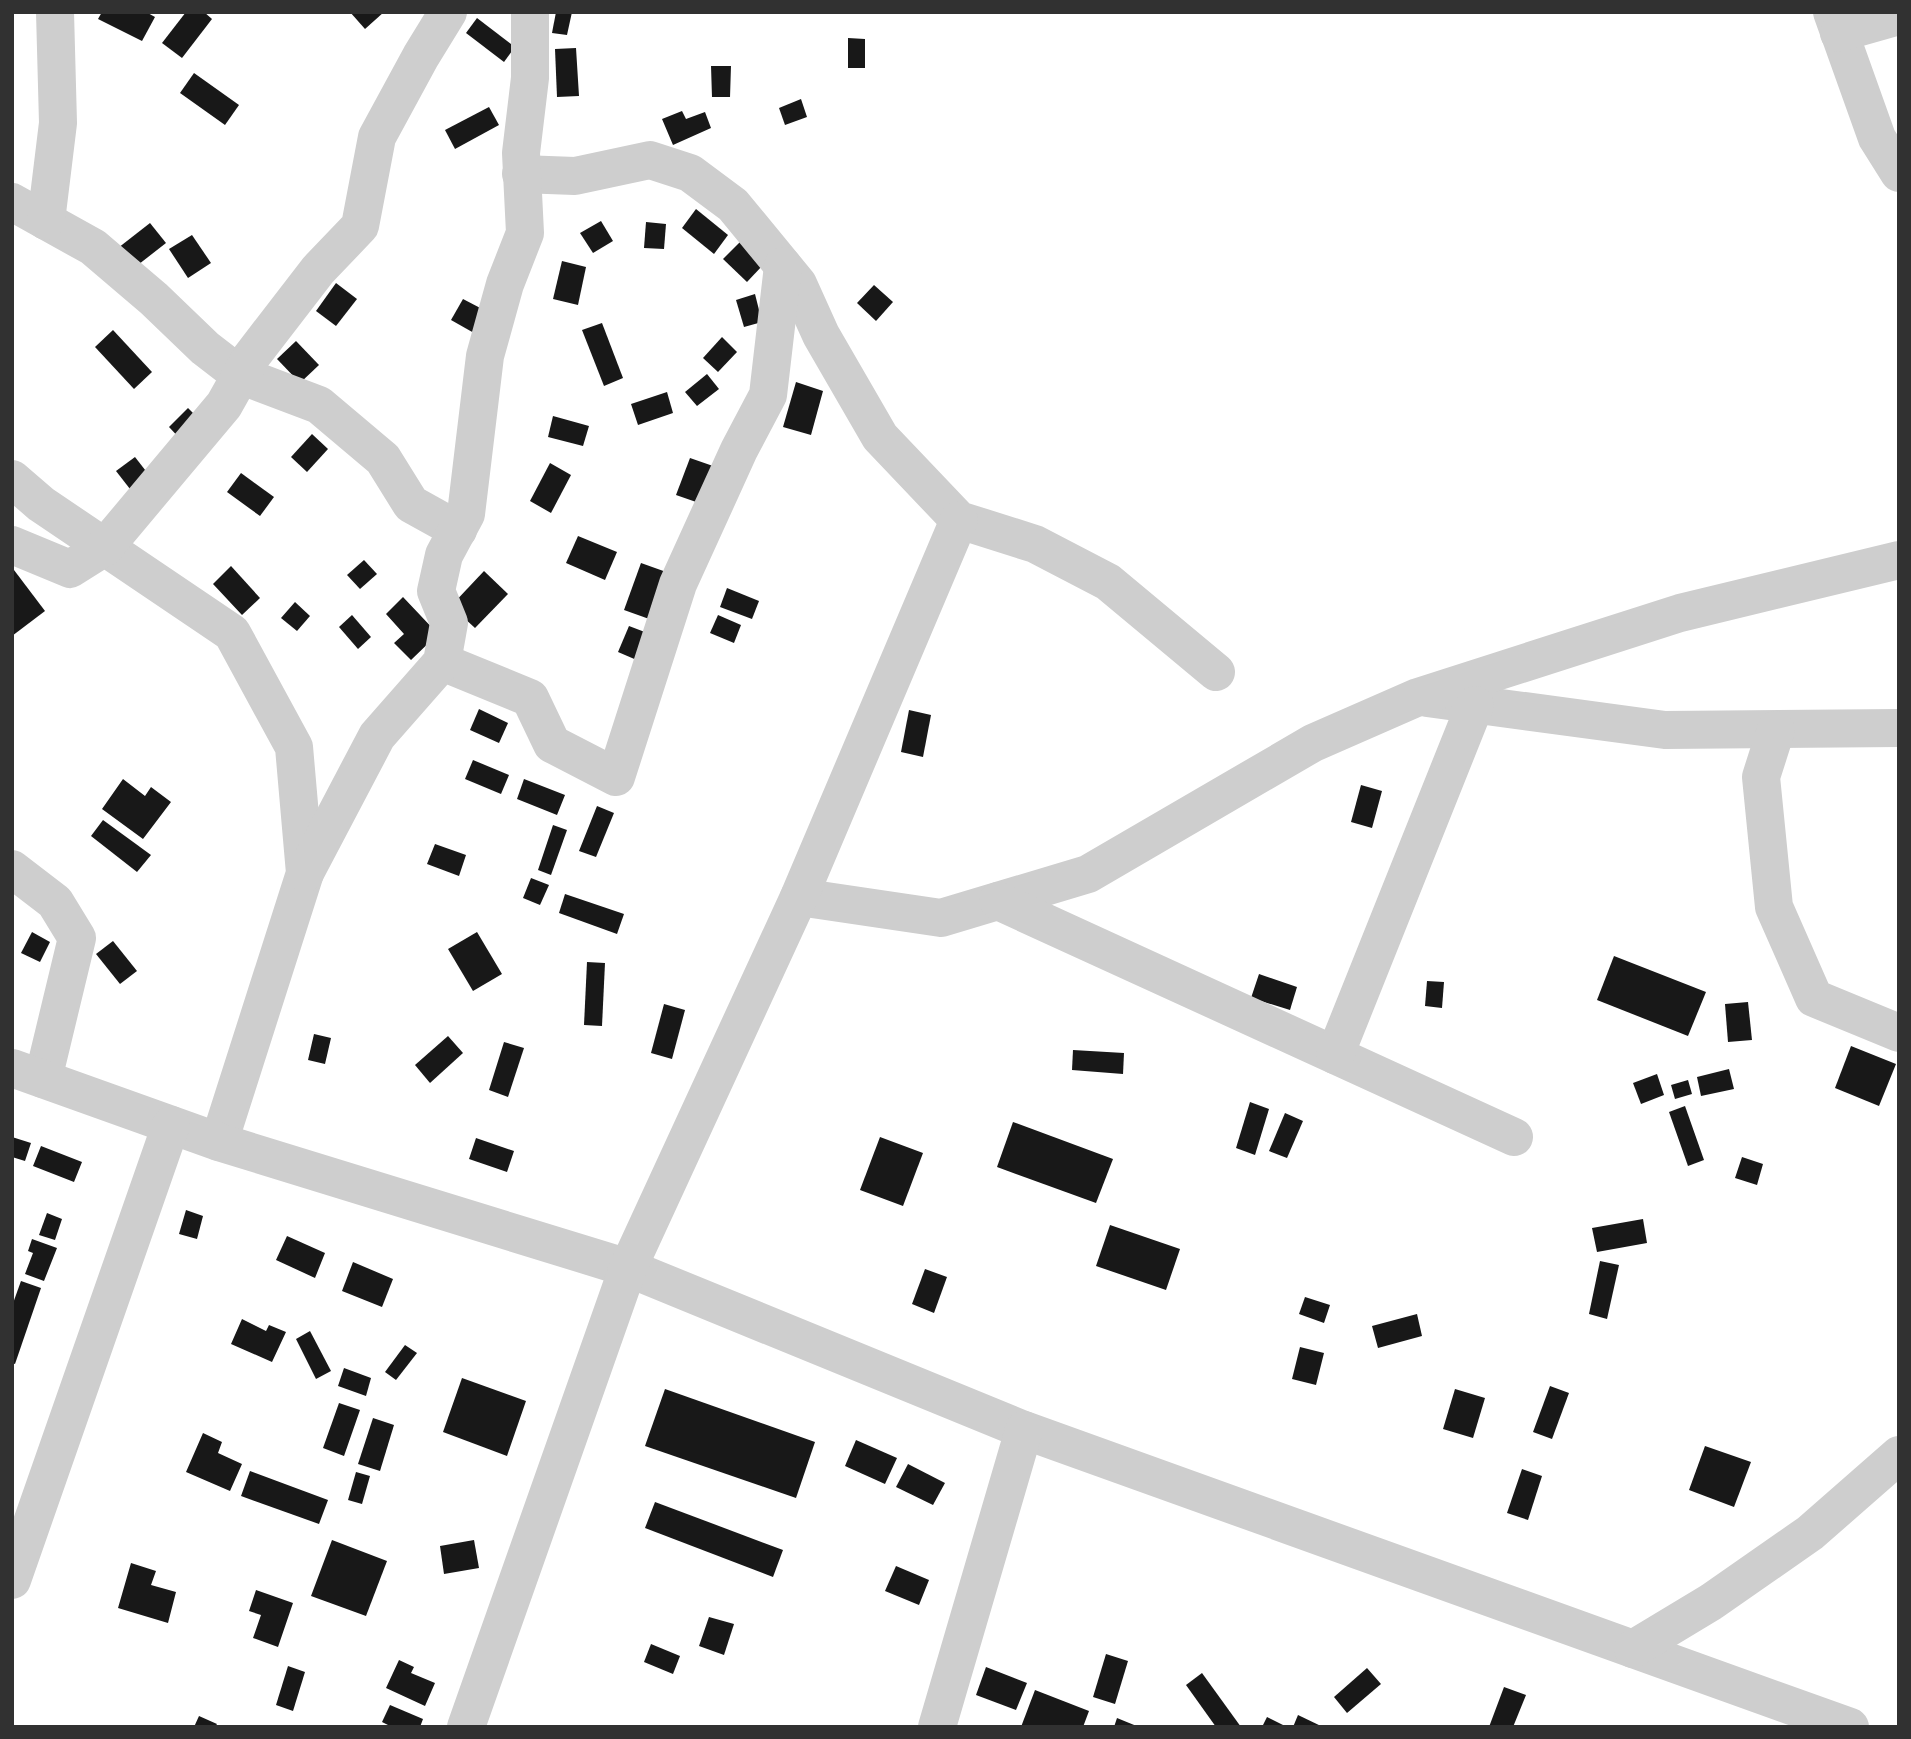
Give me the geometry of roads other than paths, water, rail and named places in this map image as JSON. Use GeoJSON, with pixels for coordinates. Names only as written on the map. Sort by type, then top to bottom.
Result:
{"type":"FeatureCollection","features":[{"type":"Feature","properties":{"kind":"street"},"geometry":{"type":"LineString","coordinates":[[46,221],[58,123],[55,12]]}},
{"type":"Feature","properties":{"kind":"street"},"geometry":{"type":"LineString","coordinates":[[12,545],[70,569],[105,547],[224,405],[251,357],[318,270],[360,226],[377,136],[448,12]]}},
{"type":"Feature","properties":{"kind":"street"},"geometry":{"type":"LineString","coordinates":[[219,1142],[305,873],[377,736],[442,662],[449,624],[436,591],[444,555],[466,514],[485,355],[505,284],[524,233],[520,153],[530,78],[530,12]]}},
{"type":"Feature","properties":{"kind":"street"},"geometry":{"type":"LineString","coordinates":[[1899,16],[1835,23],[1877,138],[1899,173]]}},
{"type":"Feature","properties":{"kind":"street"},"geometry":{"type":"LineString","coordinates":[[521,174],[575,176],[650,160],[690,173],[733,205],[798,284],[821,335],[880,437],[959,520],[1035,544],[1108,582],[1216,672]]}},
{"type":"Feature","properties":{"kind":"street"},"geometry":{"type":"LineString","coordinates":[[12,202],[93,247],[154,299],[205,348],[240,375],[319,405],[383,459],[411,504],[458,530]]}},
{"type":"Feature","properties":{"kind":"street"},"geometry":{"type":"LineString","coordinates":[[442,662],[530,698],[552,744],[616,777],[678,584],[739,450],[768,395],[783,266]]}},
{"type":"Feature","properties":{"kind":"street"},"geometry":{"type":"LineString","coordinates":[[12,479],[41,504],[232,633],[294,747],[305,873]]}},
{"type":"Feature","properties":{"kind":"street"},"geometry":{"type":"LineString","coordinates":[[466,1727],[628,1268],[799,897],[959,520]]}},
{"type":"Feature","properties":{"kind":"street"},"geometry":{"type":"LineString","coordinates":[[799,897],[941,918],[1088,874],[1313,744],[1418,696],[1680,613],[1899,560]]}},
{"type":"Feature","properties":{"kind":"street"},"geometry":{"type":"LineString","coordinates":[[1418,696],[1665,730],[1899,729]]}},
{"type":"Feature","properties":{"kind":"street"},"geometry":{"type":"LineString","coordinates":[[1335,1055],[1475,705]]}},
{"type":"Feature","properties":{"kind":"street"},"geometry":{"type":"LineString","coordinates":[[1776,730],[1761,777],[1774,907],[1814,998],[1899,1033]]}},
{"type":"Feature","properties":{"kind":"street"},"geometry":{"type":"LineString","coordinates":[[12,869],[55,902],[77,938],[28,1073],[219,1142],[628,1268],[1024,1430],[1850,1727]]}},
{"type":"Feature","properties":{"kind":"street"},"geometry":{"type":"LineString","coordinates":[[998,901],[1514,1137]]}},
{"type":"Feature","properties":{"kind":"street"},"geometry":{"type":"LineString","coordinates":[[12,1580],[172,1125]]}},
{"type":"Feature","properties":{"kind":"street"},"geometry":{"type":"LineString","coordinates":[[937,1727],[1024,1430]]}},
{"type":"Feature","properties":{"kind":"street"},"geometry":{"type":"LineString","coordinates":[[1633,1649],[1711,1602],[1883,1484],[1899,1455]]}}]}
